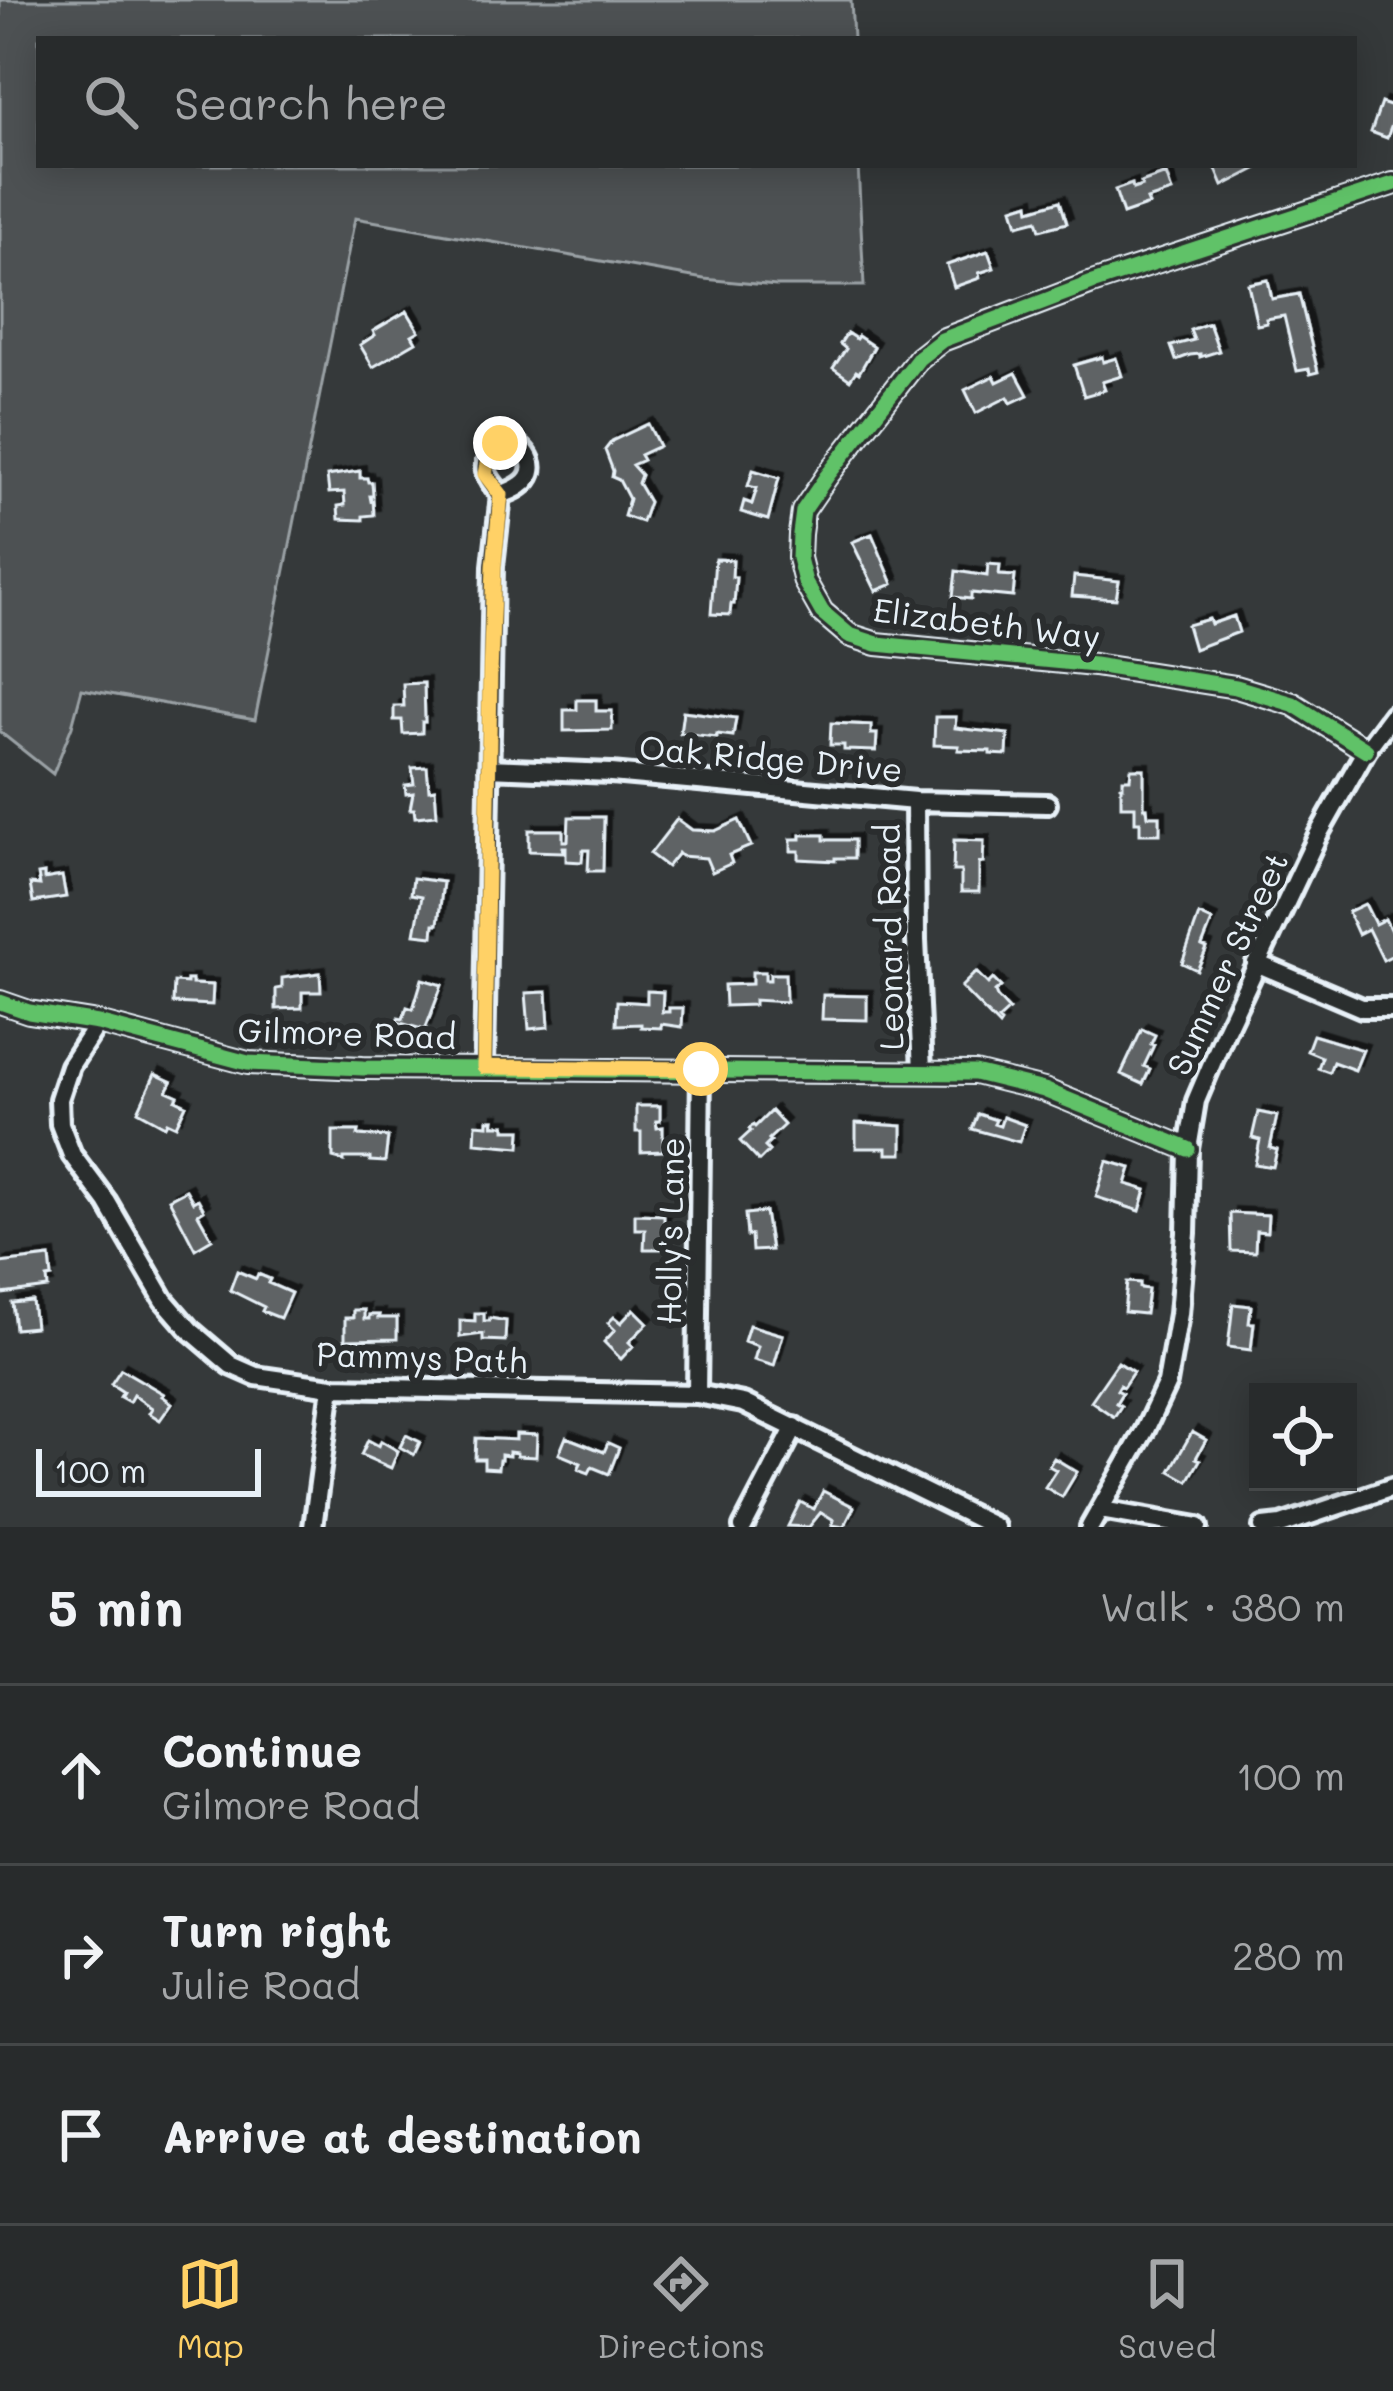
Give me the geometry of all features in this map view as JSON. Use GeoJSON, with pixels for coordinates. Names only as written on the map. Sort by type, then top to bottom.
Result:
{"type":"FeatureCollection","features":[{"type":"Feature","properties":{"kind":"street","name":"Elizabeth Way"},"geometry":{"type":"LineString","coordinates":[[1366,750],[1293,704],[1235,686],[1094,665],[877,644],[849,635],[822,612],[805,582],[800,534],[803,511],[826,476],[919,358],[942,340],[1092,283],[1393,184]]}},
{"type":"Feature","properties":{"kind":"street"},"geometry":{"type":"LineString","coordinates":[[484,1067],[494,566],[501,495]]}},
{"type":"Feature","properties":{"kind":"street","name":"Summer Street"},"geometry":{"type":"LineString","coordinates":[[1090,1527],[1167,1383],[1179,1314],[1188,1149],[1196,1101],[1318,835],[1366,750],[1393,714]]}},
{"type":"Feature","properties":{"kind":"street","name":"Oak Ridge Drive"},"geometry":{"type":"LineString","coordinates":[[489,768],[631,774],[915,801],[1047,804]]}},
{"type":"Feature","properties":{"kind":"street","name":"Leonard Road"},"geometry":{"type":"LineString","coordinates":[[915,801],[922,1071]]}},
{"type":"Feature","properties":{"kind":"street"},"geometry":{"type":"LineString","coordinates":[[1256,963],[1362,1008],[1393,1008]]}},
{"type":"Feature","properties":{"kind":"street","name":"Gilmore Road"},"geometry":{"type":"LineString","coordinates":[[0,1002],[248,1063],[976,1073],[1026,1084],[1188,1149]]}},
{"type":"Feature","properties":{"kind":"street","name":"Pammys Path"},"geometry":{"type":"LineString","coordinates":[[98,1023],[70,1066],[59,1099],[59,1121],[72,1154],[164,1300],[231,1365],[256,1376],[332,1387],[697,1394],[743,1402],[994,1527]]}},
{"type":"Feature","properties":{"kind":"street","name":"Holly's Lane"},"geometry":{"type":"LineString","coordinates":[[697,1394],[701,1069]]}},
{"type":"Feature","properties":{"kind":"street"},"geometry":{"type":"LineString","coordinates":[[313,1527],[332,1387]]}},
{"type":"Feature","properties":{"kind":"street"},"geometry":{"type":"LineString","coordinates":[[742,1527],[795,1427]]}},
{"type":"Feature","properties":{"kind":"street"},"geometry":{"type":"LineString","coordinates":[[1263,1527],[1281,1526],[1393,1486]]}},
{"type":"Feature","properties":{"kind":"street"},"geometry":{"type":"LineString","coordinates":[[1101,1510],[1198,1527]]}},
{"type":"Feature","properties":{"kind":"shaded area"},"geometry":{"type":"Polygon","coordinates":[[[0,0],[851,0],[853,36],[36,36],[36,168],[858,168],[864,286],[776,286],[704,279],[355,218],[255,720],[82,689],[53,774],[0,732],[0,0]]]}},
{"type":"Feature","properties":{"kind":"building"},"geometry":{"type":"Polygon","coordinates":[[[1381,103],[1393,107],[1387,138],[1371,132],[1381,103]]]}},
{"type":"Feature","properties":{"kind":"building"},"geometry":{"type":"Polygon","coordinates":[[[1215,168],[1258,168],[1223,186],[1215,168]]]}},
{"type":"Feature","properties":{"kind":"building"},"geometry":{"type":"Polygon","coordinates":[[[1166,174],[1172,192],[1123,214],[1115,190],[1132,184],[1133,189],[1166,174]]]}},
{"type":"Feature","properties":{"kind":"building"},"geometry":{"type":"Polygon","coordinates":[[[1060,201],[1067,223],[1040,230],[1037,220],[1018,225],[1013,208],[1029,203],[1030,210],[1060,201]]]}},
{"type":"Feature","properties":{"kind":"building"},"geometry":{"type":"Polygon","coordinates":[[[988,251],[994,268],[954,287],[947,265],[988,251]]]}},
{"type":"Feature","properties":{"kind":"building"},"geometry":{"type":"Polygon","coordinates":[[[1268,280],[1272,299],[1299,294],[1318,372],[1297,371],[1284,316],[1257,325],[1248,284],[1268,280]]]}},
{"type":"Feature","properties":{"kind":"building"},"geometry":{"type":"Polygon","coordinates":[[[407,311],[419,331],[412,335],[416,342],[373,367],[360,345],[375,335],[373,331],[407,311]]]}},
{"type":"Feature","properties":{"kind":"building"},"geometry":{"type":"Polygon","coordinates":[[[1209,323],[1219,351],[1176,360],[1171,346],[1194,340],[1190,330],[1209,323]]]}},
{"type":"Feature","properties":{"kind":"building"},"geometry":{"type":"Polygon","coordinates":[[[847,333],[874,347],[850,380],[833,368],[846,349],[840,344],[847,333]]]}},
{"type":"Feature","properties":{"kind":"building"},"geometry":{"type":"Polygon","coordinates":[[[1102,357],[1103,362],[1116,358],[1122,376],[1102,382],[1105,390],[1084,396],[1074,365],[1102,357]]]}},
{"type":"Feature","properties":{"kind":"building"},"geometry":{"type":"Polygon","coordinates":[[[1016,373],[1028,395],[1011,403],[1008,397],[976,413],[965,390],[994,376],[997,382],[1016,373]]]}},
{"type":"Feature","properties":{"kind":"building"},"geometry":{"type":"Polygon","coordinates":[[[648,424],[659,446],[632,465],[641,475],[638,483],[649,502],[642,522],[624,516],[629,499],[619,480],[612,477],[605,450],[612,441],[648,424]]]}},
{"type":"Feature","properties":{"kind":"building"},"geometry":{"type":"Polygon","coordinates":[[[753,470],[779,478],[768,520],[741,512],[744,501],[752,504],[757,488],[748,486],[753,470]]]}},
{"type":"Feature","properties":{"kind":"building"},"geometry":{"type":"Polygon","coordinates":[[[360,471],[360,478],[372,482],[374,515],[363,516],[363,520],[339,519],[344,492],[329,493],[327,476],[360,471]]]}},
{"type":"Feature","properties":{"kind":"building"},"geometry":{"type":"Polygon","coordinates":[[[872,534],[893,584],[876,591],[852,542],[872,534]]]}},
{"type":"Feature","properties":{"kind":"building"},"geometry":{"type":"Polygon","coordinates":[[[715,559],[733,560],[732,577],[736,577],[730,615],[711,614],[715,559]]]}},
{"type":"Feature","properties":{"kind":"building"},"geometry":{"type":"Polygon","coordinates":[[[988,564],[1000,565],[999,575],[1015,576],[1013,597],[971,593],[971,599],[953,597],[956,571],[987,576],[988,564]]]}},
{"type":"Feature","properties":{"kind":"building"},"geometry":{"type":"Polygon","coordinates":[[[1074,576],[1119,581],[1116,599],[1072,596],[1074,576]]]}},
{"type":"Feature","properties":{"kind":"building"},"geometry":{"type":"Polygon","coordinates":[[[1234,616],[1239,632],[1194,649],[1187,625],[1234,616]]]}},
{"type":"Feature","properties":{"kind":"building"},"geometry":{"type":"Polygon","coordinates":[[[424,683],[422,733],[403,734],[402,720],[394,720],[394,706],[404,706],[403,684],[424,683]]]}},
{"type":"Feature","properties":{"kind":"building"},"geometry":{"type":"Polygon","coordinates":[[[577,700],[596,700],[596,711],[612,711],[612,730],[564,731],[564,710],[577,710],[577,700]]]}},
{"type":"Feature","properties":{"kind":"building"},"geometry":{"type":"Polygon","coordinates":[[[683,711],[736,718],[733,736],[680,733],[683,711]]]}},
{"type":"Feature","properties":{"kind":"building"},"geometry":{"type":"Polygon","coordinates":[[[935,717],[956,717],[955,728],[1008,734],[1007,755],[934,745],[935,717]]]}},
{"type":"Feature","properties":{"kind":"building"},"geometry":{"type":"Polygon","coordinates":[[[831,723],[871,725],[871,734],[877,734],[876,751],[830,745],[831,723]]]}},
{"type":"Feature","properties":{"kind":"building"},"geometry":{"type":"Polygon","coordinates":[[[427,767],[437,815],[415,817],[410,809],[413,793],[406,794],[405,785],[414,784],[412,768],[427,767]]]}},
{"type":"Feature","properties":{"kind":"building"},"geometry":{"type":"Polygon","coordinates":[[[1131,769],[1144,769],[1144,808],[1148,816],[1160,816],[1160,834],[1140,834],[1135,806],[1121,806],[1121,786],[1123,779],[1130,779],[1131,769]]]}},
{"type":"Feature","properties":{"kind":"building"},"geometry":{"type":"Polygon","coordinates":[[[569,817],[604,817],[603,871],[588,871],[589,850],[583,850],[582,862],[566,861],[566,847],[563,852],[529,851],[529,830],[563,830],[563,841],[568,841],[569,817]]]}},
{"type":"Feature","properties":{"kind":"building"},"geometry":{"type":"Polygon","coordinates":[[[677,819],[692,830],[715,831],[739,820],[751,846],[729,855],[732,863],[712,872],[706,858],[678,853],[667,867],[650,854],[677,819]]]}},
{"type":"Feature","properties":{"kind":"building"},"geometry":{"type":"Polygon","coordinates":[[[801,835],[854,840],[854,858],[799,859],[799,851],[791,851],[791,839],[801,839],[801,835]]]}},
{"type":"Feature","properties":{"kind":"building"},"geometry":{"type":"Polygon","coordinates":[[[954,840],[984,841],[979,892],[961,892],[961,871],[953,871],[954,840]]]}},
{"type":"Feature","properties":{"kind":"building"},"geometry":{"type":"Polygon","coordinates":[[[44,873],[44,879],[62,876],[66,897],[33,902],[30,884],[40,885],[38,874],[44,873]]]}},
{"type":"Feature","properties":{"kind":"building"},"geometry":{"type":"Polygon","coordinates":[[[413,878],[443,882],[433,936],[415,934],[422,896],[411,894],[413,878]]]}},
{"type":"Feature","properties":{"kind":"building"},"geometry":{"type":"Polygon","coordinates":[[[1365,904],[1375,924],[1385,919],[1393,935],[1393,955],[1383,960],[1368,929],[1358,934],[1348,912],[1365,904]]]}},
{"type":"Feature","properties":{"kind":"building"},"geometry":{"type":"Polygon","coordinates":[[[1199,915],[1212,921],[1197,970],[1182,963],[1199,915]]]}},
{"type":"Feature","properties":{"kind":"building"},"geometry":{"type":"Polygon","coordinates":[[[752,972],[765,972],[765,980],[770,980],[770,974],[785,974],[786,1002],[754,1000],[754,1005],[725,1006],[724,985],[752,984],[752,972]]]}},
{"type":"Feature","properties":{"kind":"building"},"geometry":{"type":"Polygon","coordinates":[[[976,972],[988,984],[993,979],[1001,987],[995,992],[1009,1010],[998,1020],[999,1026],[961,987],[976,972]]]}},
{"type":"Feature","properties":{"kind":"building"},"geometry":{"type":"Polygon","coordinates":[[[320,973],[321,992],[302,992],[302,1008],[276,1009],[276,989],[282,988],[282,978],[320,973]]]}},
{"type":"Feature","properties":{"kind":"building"},"geometry":{"type":"Polygon","coordinates":[[[422,979],[442,985],[425,1030],[397,1022],[407,1007],[413,1009],[422,979]]]}},
{"type":"Feature","properties":{"kind":"building"},"geometry":{"type":"Polygon","coordinates":[[[174,982],[213,985],[212,1005],[173,1003],[174,982]]]}},
{"type":"Feature","properties":{"kind":"building"},"geometry":{"type":"Polygon","coordinates":[[[647,991],[663,992],[662,1012],[683,1008],[682,1027],[616,1025],[617,1001],[647,1003],[647,991]]]}},
{"type":"Feature","properties":{"kind":"building"},"geometry":{"type":"Polygon","coordinates":[[[547,992],[549,1027],[529,1029],[526,993],[547,992]]]}},
{"type":"Feature","properties":{"kind":"building"},"geometry":{"type":"Polygon","coordinates":[[[823,995],[867,996],[867,1020],[822,1019],[823,995]]]}},
{"type":"Feature","properties":{"kind":"building"},"geometry":{"type":"Polygon","coordinates":[[[1142,1029],[1155,1035],[1143,1084],[1121,1074],[1142,1029]]]}},
{"type":"Feature","properties":{"kind":"building"},"geometry":{"type":"Polygon","coordinates":[[[1313,1035],[1363,1050],[1355,1070],[1333,1062],[1329,1072],[1318,1068],[1322,1057],[1307,1051],[1313,1035]]]}},
{"type":"Feature","properties":{"kind":"building"},"geometry":{"type":"Polygon","coordinates":[[[155,1074],[172,1082],[167,1091],[186,1105],[176,1126],[167,1122],[165,1126],[138,1111],[155,1074]]]}},
{"type":"Feature","properties":{"kind":"building"},"geometry":{"type":"Polygon","coordinates":[[[636,1106],[660,1106],[660,1121],[656,1121],[657,1128],[663,1127],[663,1151],[641,1152],[636,1106]]]}},
{"type":"Feature","properties":{"kind":"building"},"geometry":{"type":"Polygon","coordinates":[[[771,1111],[784,1125],[769,1139],[765,1147],[769,1151],[759,1161],[740,1141],[771,1111]]]}},
{"type":"Feature","properties":{"kind":"building"},"geometry":{"type":"Polygon","coordinates":[[[1258,1112],[1277,1116],[1270,1148],[1277,1150],[1273,1167],[1255,1164],[1260,1140],[1252,1138],[1258,1112]]]}},
{"type":"Feature","properties":{"kind":"building"},"geometry":{"type":"Polygon","coordinates":[[[978,1114],[1000,1126],[1003,1117],[1025,1125],[1019,1142],[972,1129],[978,1114]]]}},
{"type":"Feature","properties":{"kind":"building"},"geometry":{"type":"Polygon","coordinates":[[[488,1120],[505,1125],[505,1130],[521,1130],[520,1147],[475,1143],[476,1124],[488,1125],[488,1120]]]}},
{"type":"Feature","properties":{"kind":"building"},"geometry":{"type":"Polygon","coordinates":[[[856,1123],[902,1126],[902,1154],[887,1154],[887,1148],[856,1148],[856,1123]]]}},
{"type":"Feature","properties":{"kind":"building"},"geometry":{"type":"Polygon","coordinates":[[[333,1131],[388,1137],[385,1162],[333,1158],[333,1131]]]}},
{"type":"Feature","properties":{"kind":"building"},"geometry":{"type":"Polygon","coordinates":[[[1107,1161],[1131,1168],[1126,1184],[1146,1190],[1140,1211],[1096,1197],[1107,1161]]]}},
{"type":"Feature","properties":{"kind":"building"},"geometry":{"type":"Polygon","coordinates":[[[186,1190],[204,1210],[198,1214],[212,1239],[195,1249],[169,1199],[186,1190]]]}},
{"type":"Feature","properties":{"kind":"building"},"geometry":{"type":"Polygon","coordinates":[[[765,1212],[771,1250],[752,1251],[745,1214],[765,1212]]]}},
{"type":"Feature","properties":{"kind":"building"},"geometry":{"type":"Polygon","coordinates":[[[1230,1213],[1268,1215],[1267,1232],[1256,1231],[1255,1252],[1231,1251],[1230,1213]]]}},
{"type":"Feature","properties":{"kind":"building"},"geometry":{"type":"Polygon","coordinates":[[[635,1214],[664,1215],[664,1249],[644,1249],[645,1229],[635,1229],[635,1214]]]}},
{"type":"Feature","properties":{"kind":"building"},"geometry":{"type":"Polygon","coordinates":[[[50,1257],[48,1288],[2,1294],[0,1263],[50,1257]]]}},
{"type":"Feature","properties":{"kind":"building"},"geometry":{"type":"Polygon","coordinates":[[[237,1271],[256,1279],[258,1274],[291,1293],[280,1318],[230,1290],[237,1271]]]}},
{"type":"Feature","properties":{"kind":"building"},"geometry":{"type":"Polygon","coordinates":[[[1127,1282],[1148,1289],[1145,1314],[1124,1312],[1127,1282]]]}},
{"type":"Feature","properties":{"kind":"building"},"geometry":{"type":"Polygon","coordinates":[[[32,1301],[35,1327],[15,1329],[12,1303],[32,1301]]]}},
{"type":"Feature","properties":{"kind":"building"},"geometry":{"type":"Polygon","coordinates":[[[1233,1304],[1251,1306],[1251,1350],[1228,1347],[1233,1304]]]}},
{"type":"Feature","properties":{"kind":"building"},"geometry":{"type":"Polygon","coordinates":[[[634,1309],[648,1323],[629,1342],[633,1346],[621,1359],[604,1342],[615,1330],[608,1323],[614,1317],[621,1323],[634,1309]]]}},
{"type":"Feature","properties":{"kind":"building"},"geometry":{"type":"Polygon","coordinates":[[[353,1310],[364,1310],[364,1319],[369,1315],[397,1318],[397,1339],[345,1340],[345,1318],[353,1318],[353,1310]]]}},
{"type":"Feature","properties":{"kind":"building"},"geometry":{"type":"Polygon","coordinates":[[[475,1313],[484,1313],[484,1321],[506,1321],[505,1341],[483,1340],[483,1334],[460,1337],[460,1320],[475,1321],[475,1313]]]}},
{"type":"Feature","properties":{"kind":"building"},"geometry":{"type":"Polygon","coordinates":[[[749,1325],[783,1335],[774,1366],[754,1360],[758,1346],[744,1341],[749,1325]]]}},
{"type":"Feature","properties":{"kind":"building"},"geometry":{"type":"Polygon","coordinates":[[[1118,1362],[1133,1372],[1117,1390],[1122,1393],[1116,1403],[1121,1406],[1114,1417],[1091,1401],[1118,1362]]]}},
{"type":"Feature","properties":{"kind":"building"},"geometry":{"type":"Polygon","coordinates":[[[121,1369],[172,1403],[160,1420],[133,1395],[129,1402],[120,1397],[123,1392],[111,1384],[121,1369]]]}},
{"type":"Feature","properties":{"kind":"building"},"geometry":{"type":"Polygon","coordinates":[[[1192,1432],[1206,1440],[1188,1481],[1170,1471],[1192,1432]]]}},
{"type":"Feature","properties":{"kind":"building"},"geometry":{"type":"Polygon","coordinates":[[[516,1434],[537,1435],[536,1457],[509,1452],[509,1456],[501,1455],[498,1469],[484,1468],[484,1459],[475,1459],[476,1438],[516,1440],[516,1434]]]}},
{"type":"Feature","properties":{"kind":"building"},"geometry":{"type":"Polygon","coordinates":[[[406,1435],[420,1442],[414,1455],[400,1447],[406,1435]]]}},
{"type":"Feature","properties":{"kind":"building"},"geometry":{"type":"Polygon","coordinates":[[[566,1437],[604,1452],[608,1443],[619,1448],[609,1474],[592,1467],[589,1473],[578,1469],[581,1463],[559,1454],[566,1437]]]}},
{"type":"Feature","properties":{"kind":"building"},"geometry":{"type":"Polygon","coordinates":[[[368,1440],[398,1451],[391,1468],[361,1455],[368,1440]]]}},
{"type":"Feature","properties":{"kind":"building"},"geometry":{"type":"Polygon","coordinates":[[[1054,1458],[1077,1472],[1062,1497],[1045,1487],[1056,1470],[1049,1466],[1054,1458]]]}},
{"type":"Feature","properties":{"kind":"building"},"geometry":{"type":"Polygon","coordinates":[[[823,1491],[854,1507],[844,1527],[832,1525],[834,1520],[821,1512],[809,1527],[788,1526],[800,1502],[814,1509],[823,1491]]]}},
{"type":"Feature","properties":{"kind":"cycle path"},"geometry":{"type":"LineString","coordinates":[[1366,750],[1293,704],[1236,687],[1094,665],[877,644],[849,635],[822,612],[805,582],[800,534],[803,511],[827,476],[919,358],[942,340],[1092,283],[1393,184]]}},
{"type":"Feature","properties":{"kind":"cycle path"},"geometry":{"type":"LineString","coordinates":[[0,1002],[248,1063],[975,1073],[1044,1090],[1188,1149]]}},
{"type":"Feature","properties":{"kind":"route"},"geometry":{"type":"LineString","coordinates":[[500,443],[489,454],[485,474],[501,495],[490,676],[484,1067],[701,1069]]}}]}
